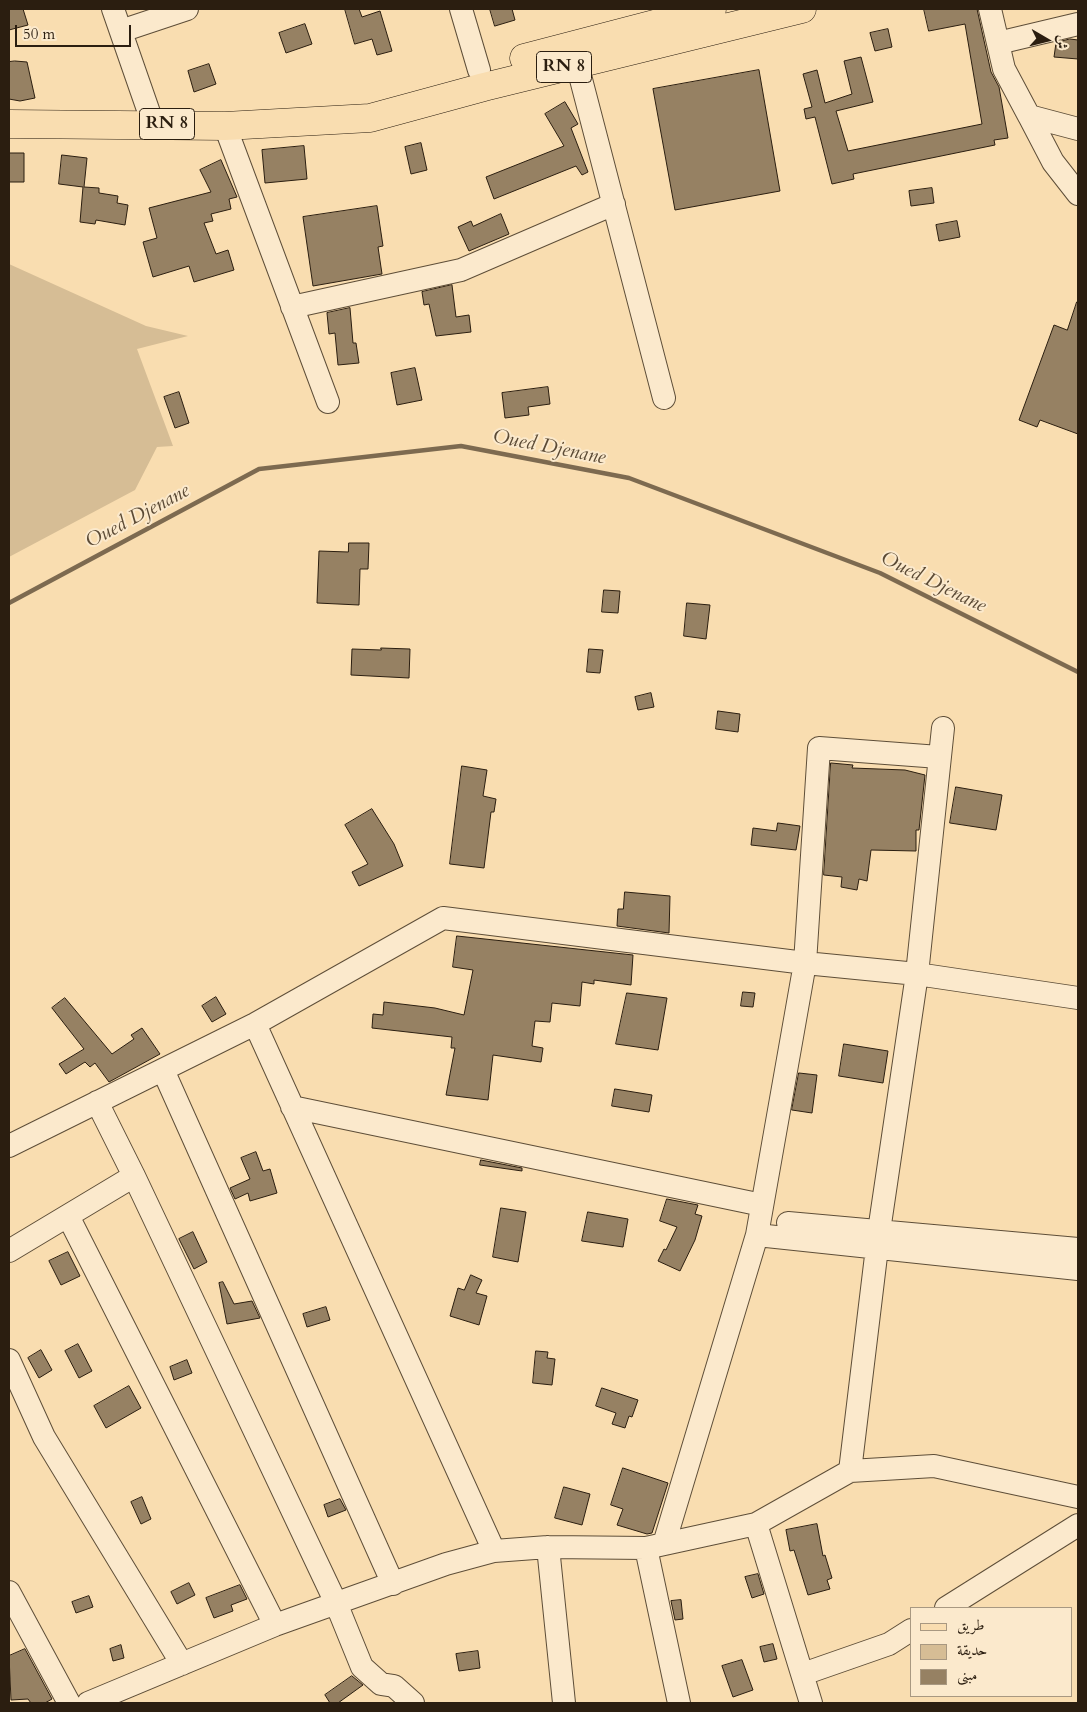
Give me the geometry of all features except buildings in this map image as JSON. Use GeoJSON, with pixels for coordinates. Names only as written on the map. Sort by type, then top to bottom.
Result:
{"type":"FeatureCollection","features":[{"type":"Feature","properties":{"kind":"main road","name":"RN 8"},"geometry":{"type":"LineString","coordinates":[[9,124],[225,126],[325,118],[370,118],[577,64],[607,46],[661,24],[712,9]]}},
{"type":"Feature","properties":{"kind":"main road","name":"RN 8"},"geometry":{"type":"LineString","coordinates":[[661,24],[802,9]]}},
{"type":"Feature","properties":{"kind":"main road","name":"RN 8"},"geometry":{"type":"LineString","coordinates":[[325,118],[366,100],[479,70],[607,46]]}},
{"type":"Feature","properties":{"kind":"street"},"geometry":{"type":"LineString","coordinates":[[113,9],[153,124]]}},
{"type":"Feature","properties":{"kind":"street"},"geometry":{"type":"LineString","coordinates":[[121,31],[187,9]]}},
{"type":"Feature","properties":{"kind":"street"},"geometry":{"type":"LineString","coordinates":[[461,9],[479,70]]}},
{"type":"Feature","properties":{"kind":"street"},"geometry":{"type":"LineString","coordinates":[[990,9],[1004,69],[1053,162],[1078,194]]}},
{"type":"Feature","properties":{"kind":"street"},"geometry":{"type":"LineString","coordinates":[[998,43],[1078,24]]}},
{"type":"Feature","properties":{"kind":"street"},"geometry":{"type":"LineString","coordinates":[[577,64],[664,398]]}},
{"type":"Feature","properties":{"kind":"street"},"geometry":{"type":"LineString","coordinates":[[1029,116],[1078,129]]}},
{"type":"Feature","properties":{"kind":"street"},"geometry":{"type":"LineString","coordinates":[[225,126],[328,402]]}},
{"type":"Feature","properties":{"kind":"street"},"geometry":{"type":"LineString","coordinates":[[292,307],[461,270],[614,204]]}},
{"type":"Feature","properties":{"kind":"street"},"geometry":{"type":"LineString","coordinates":[[850,1472],[878,1240],[917,974],[943,728]]}},
{"type":"Feature","properties":{"kind":"street"},"geometry":{"type":"LineString","coordinates":[[679,1703],[655,1546],[759,1220],[805,963],[819,748],[939,757]]}},
{"type":"Feature","properties":{"kind":"street"},"geometry":{"type":"LineString","coordinates":[[9,1146],[255,1024],[443,918],[805,963],[917,974],[1078,998]]}},
{"type":"Feature","properties":{"kind":"street"},"geometry":{"type":"LineString","coordinates":[[255,1024],[494,1551]]}},
{"type":"Feature","properties":{"kind":"street"},"geometry":{"type":"LineString","coordinates":[[163,1070],[393,1584]]}},
{"type":"Feature","properties":{"kind":"street"},"geometry":{"type":"LineString","coordinates":[[97,1102],[134,1176],[336,1603],[362,1667],[381,1684],[394,1686],[413,1703]]}},
{"type":"Feature","properties":{"kind":"street"},"geometry":{"type":"LineString","coordinates":[[292,1107],[759,1220],[878,1240],[1078,1269]]}},
{"type":"Feature","properties":{"kind":"street"},"geometry":{"type":"LineString","coordinates":[[9,1251],[134,1176]]}},
{"type":"Feature","properties":{"kind":"street"},"geometry":{"type":"LineString","coordinates":[[68,1216],[275,1625]]}},
{"type":"Feature","properties":{"kind":"street"},"geometry":{"type":"LineString","coordinates":[[878,1240],[1078,1250]]}},
{"type":"Feature","properties":{"kind":"street"},"geometry":{"type":"LineString","coordinates":[[9,1360],[44,1437],[182,1664]]}},
{"type":"Feature","properties":{"kind":"street"},"geometry":{"type":"LineString","coordinates":[[88,1703],[275,1625],[446,1564],[494,1551],[548,1547],[655,1546],[756,1524],[850,1472],[934,1466],[1078,1497]]}},
{"type":"Feature","properties":{"kind":"street"},"geometry":{"type":"LineString","coordinates":[[756,1524],[811,1703]]}},
{"type":"Feature","properties":{"kind":"street"},"geometry":{"type":"LineString","coordinates":[[948,1607],[1078,1525]]}},
{"type":"Feature","properties":{"kind":"street"},"geometry":{"type":"LineString","coordinates":[[548,1547],[564,1703]]}},
{"type":"Feature","properties":{"kind":"street"},"geometry":{"type":"LineString","coordinates":[[9,1592],[69,1703]]}},
{"type":"Feature","properties":{"kind":"street"},"geometry":{"type":"LineString","coordinates":[[803,1674],[889,1644],[910,1631]]}},
{"type":"Feature","properties":{"kind":"green space"},"geometry":{"type":"Polygon","coordinates":[[[9,264],[146,326],[188,336],[137,349],[173,446],[157,447],[135,490],[9,557],[9,264]]]}},
{"type":"Feature","properties":{"kind":"waterway","name":"Oued Djenane"},"geometry":{"type":"LineString","coordinates":[[9,603],[259,469],[461,446],[629,478],[880,573],[1078,672]]}}]}
